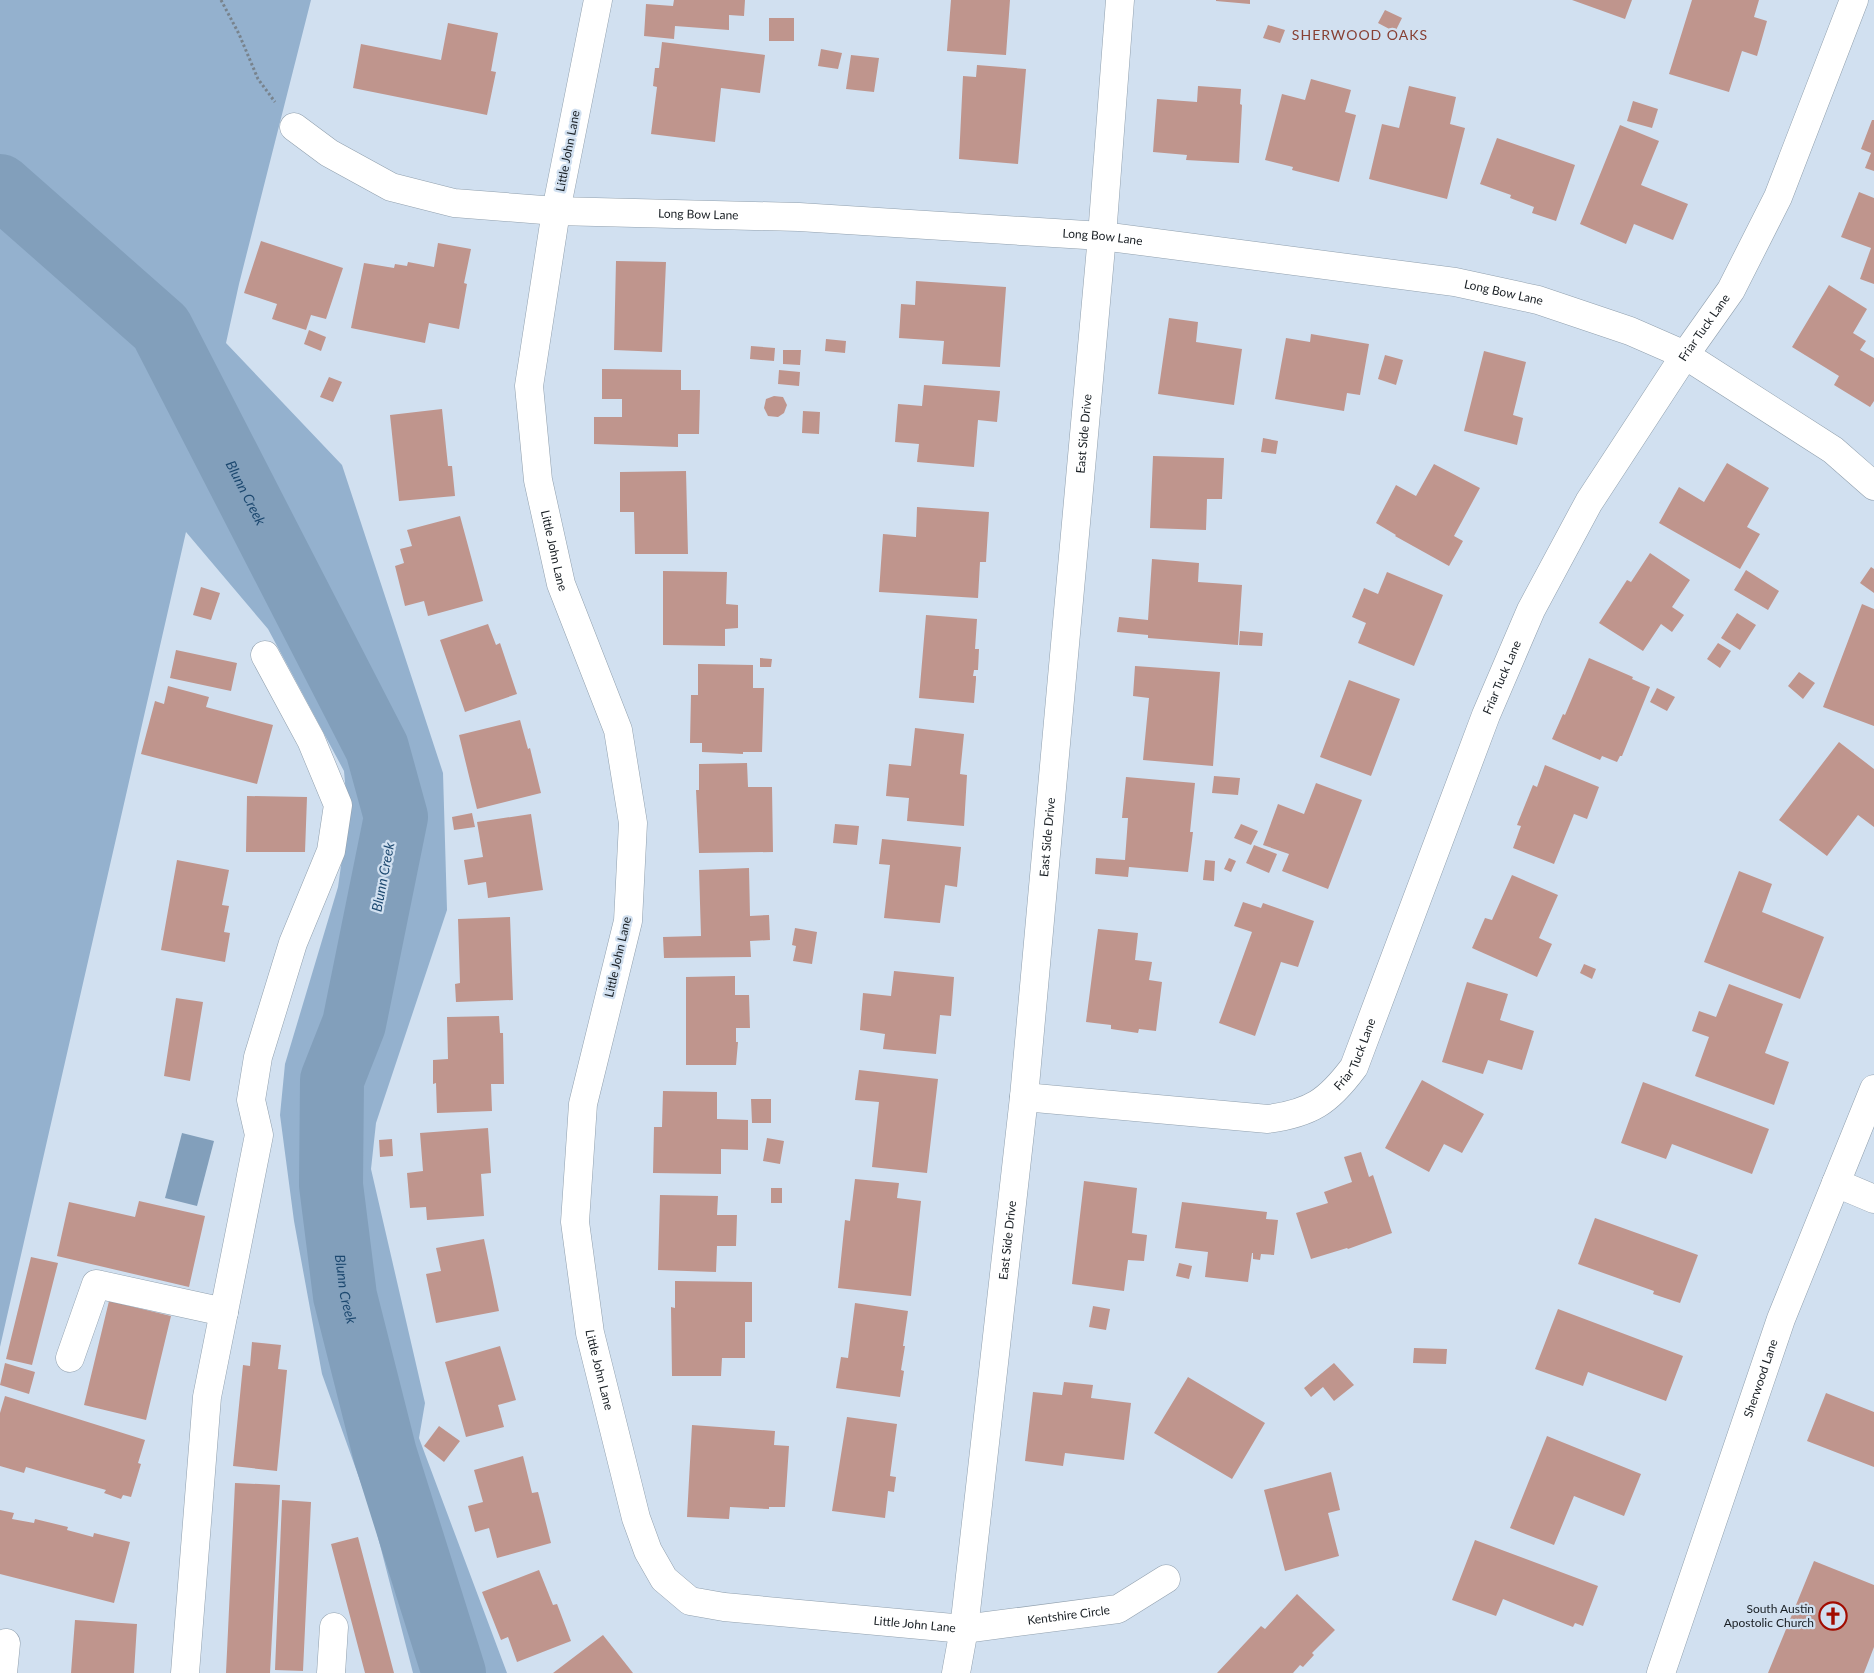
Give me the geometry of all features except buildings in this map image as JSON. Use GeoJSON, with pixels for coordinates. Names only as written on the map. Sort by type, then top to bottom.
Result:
{"type":"FeatureCollection","features":[{"type":"Feature","properties":{"kind":"street","name":"Little John Lane"},"geometry":{"type":"LineString","coordinates":[[598,0],[556,211],[529,386],[538,480],[561,584],[618,730],[633,824],[628,921],[583,1104],[575,1222],[590,1333],[636,1518],[648,1551],[664,1579],[690,1601],[724,1608],[964,1629]]}},
{"type":"Feature","properties":{"kind":"street","name":"East Side Drive"},"geometry":{"type":"LineString","coordinates":[[956,1673],[964,1629],[1024,1097],[1102,236],[1120,0]]}},
{"type":"Feature","properties":{"kind":"street","name":"Friar Tuck Lane"},"geometry":{"type":"LineString","coordinates":[[1024,1097],[1268,1119],[1293,1116],[1319,1104],[1339,1087],[1354,1067],[1486,715],[1531,610],[1589,502],[1685,355],[1731,290],[1778,198],[1854,0]]}},
{"type":"Feature","properties":{"kind":"street","name":"Long Bow Lane"},"geometry":{"type":"LineString","coordinates":[[294,127],[329,153],[392,187],[454,203],[556,211],[799,217],[1102,236],[1455,282],[1538,300],[1630,331],[1685,355],[1834,450],[1874,486]]}},
{"type":"Feature","properties":{"kind":"street"},"geometry":{"type":"LineString","coordinates":[[185,1673],[207,1397],[258,1135],[251,1100],[258,1057],[293,943],[331,851],[338,805],[311,740],[265,655]]}},
{"type":"Feature","properties":{"kind":"street","name":"Sherwood Lane"},"geometry":{"type":"LineString","coordinates":[[1661,1673],[1781,1319],[1874,1089]]}},
{"type":"Feature","properties":{"kind":"street"},"geometry":{"type":"LineString","coordinates":[[1836,1183],[1874,1199]]}},
{"type":"Feature","properties":{"kind":"street"},"geometry":{"type":"LineString","coordinates":[[70,1358],[96,1284],[224,1312]]}},
{"type":"Feature","properties":{"kind":"street","name":"Kentshire Circle"},"geometry":{"type":"LineString","coordinates":[[964,1629],[1118,1609],[1166,1579]]}},
{"type":"Feature","properties":{"kind":"street"},"geometry":{"type":"LineString","coordinates":[[331,1673],[334,1627]]}},
{"type":"Feature","properties":{"kind":"street"},"geometry":{"type":"LineString","coordinates":[[3,1673],[6,1642]]}},
{"type":"Feature","properties":{"kind":"path"},"geometry":{"type":"LineString","coordinates":[[221,0],[239,34],[258,80],[294,127]]}},
{"type":"Feature","properties":{"kind":"shaded area"},"geometry":{"type":"Polygon","coordinates":[[[0,0],[311,0],[239,284],[226,343],[342,465],[443,773],[447,910],[376,1123],[371,1169],[425,1403],[419,1438],[507,1673],[413,1673],[372,1514],[322,1374],[294,1221],[280,1115],[285,1064],[338,887],[348,816],[344,771],[268,629],[186,532],[0,1347],[0,0]]]}},
{"type":"Feature","properties":{"kind":"shaded area"},"geometry":{"type":"Polygon","coordinates":[[[182,1133],[214,1141],[197,1206],[165,1198],[182,1133]]]}},
{"type":"Feature","properties":{"kind":"waterway","name":"Blunn Creek"},"geometry":{"type":"LineString","coordinates":[[0,186],[161,328],[377,748],[396,817],[354,1024],[332,1080],[331,1185],[345,1296],[385,1454],[454,1673]]}},
{"type":"Feature","properties":{"kind":"place","name":"South Austin Apostolic Church"},"geometry":{"type":"Point","coordinates":[1833,1616]}},
{"type":"Feature","properties":{"kind":"district","name":"SHERWOOD OAKS"},"geometry":{"type":"Point","coordinates":[1360,35]}}]}
